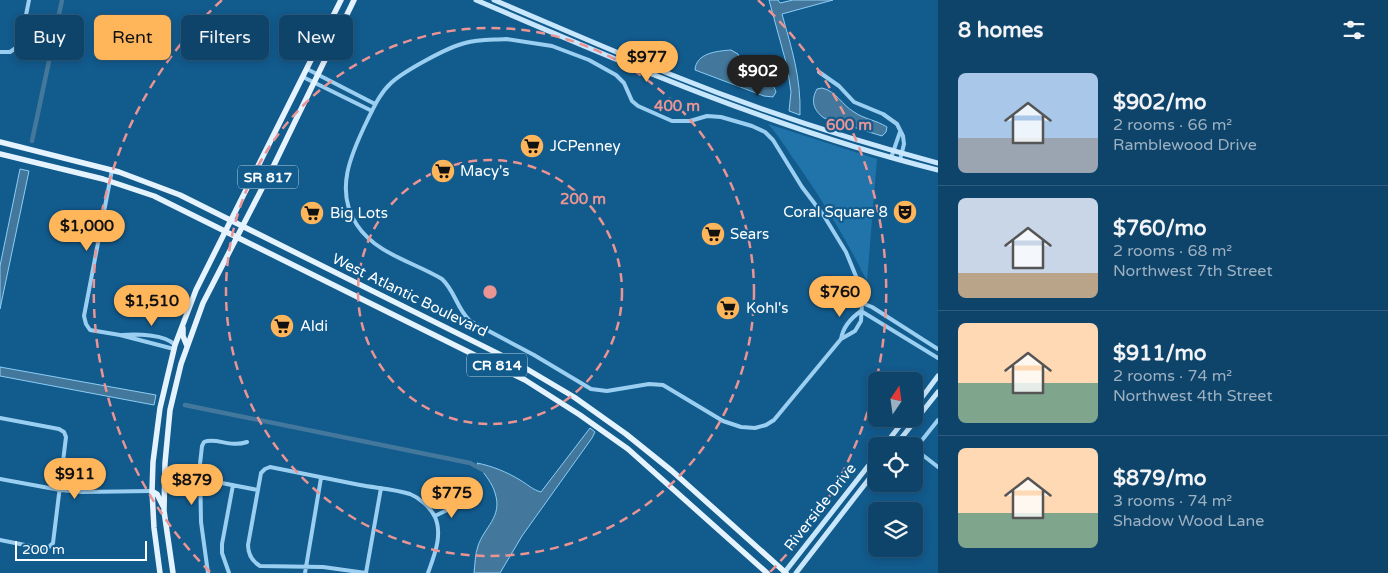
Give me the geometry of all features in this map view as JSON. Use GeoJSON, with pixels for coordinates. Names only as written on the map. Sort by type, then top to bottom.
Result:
{"type":"FeatureCollection","features":[{"type":"Feature","properties":{"kind":"main road","name":"SR 817"},"geometry":{"type":"LineString","coordinates":[[160,573],[154,528],[152,491],[155,438],[174,347],[196,290],[341,0]]}},
{"type":"Feature","properties":{"kind":"main road","name":"SR 817"},"geometry":{"type":"LineString","coordinates":[[173,573],[164,511],[166,440],[170,410],[181,364],[204,304],[354,0]]}},
{"type":"Feature","properties":{"kind":"main road","name":"West Atlantic Boulevard"},"geometry":{"type":"LineString","coordinates":[[0,142],[112,170],[180,195],[500,354],[543,378],[608,420],[672,471],[785,573]]}},
{"type":"Feature","properties":{"kind":"main road","name":"West Atlantic Boulevard"},"geometry":{"type":"LineString","coordinates":[[0,154],[110,181],[154,196],[510,372],[590,421],[644,462],[766,573]]}},
{"type":"Feature","properties":{"kind":"main road"},"geometry":{"type":"LineString","coordinates":[[182,323],[183,336],[187,346]]}},
{"type":"Feature","properties":{"kind":"main road"},"geometry":{"type":"LineString","coordinates":[[174,347],[179,351],[181,364]]}},
{"type":"Feature","properties":{"kind":"main road"},"geometry":{"type":"LineString","coordinates":[[152,491],[157,494],[164,511]]}},
{"type":"Feature","properties":{"kind":"street"},"geometry":{"type":"LineString","coordinates":[[0,52],[10,52],[20,45],[29,0]]}},
{"type":"Feature","properties":{"kind":"street"},"geometry":{"type":"LineString","coordinates":[[476,0],[660,78],[800,130],[938,170]]}},
{"type":"Feature","properties":{"kind":"street"},"geometry":{"type":"LineString","coordinates":[[494,0],[671,75],[801,123],[938,163]]}},
{"type":"Feature","properties":{"kind":"street"},"geometry":{"type":"LineString","coordinates":[[506,40],[552,46],[589,60],[616,75],[624,83],[632,101],[638,106],[672,121],[690,121],[712,116],[728,118],[759,128],[773,140],[846,252],[860,286],[862,303],[861,321],[855,331],[841,339],[774,420],[760,427],[746,427],[723,421],[663,385],[649,384],[606,391],[598,391],[585,386],[534,355],[470,321],[463,315],[449,287],[442,279],[376,245],[360,230],[348,206],[345,183],[353,150],[375,104],[392,82],[406,72],[450,49],[471,42],[506,40]]}},
{"type":"Feature","properties":{"kind":"street"},"geometry":{"type":"LineString","coordinates":[[307,69],[375,104]]}},
{"type":"Feature","properties":{"kind":"street"},"geometry":{"type":"LineString","coordinates":[[819,72],[842,89],[854,102],[883,114],[897,124],[903,136],[900,160]]}},
{"type":"Feature","properties":{"kind":"street"},"geometry":{"type":"LineString","coordinates":[[303,77],[372,111]]}},
{"type":"Feature","properties":{"kind":"street"},"geometry":{"type":"LineString","coordinates":[[892,158],[900,132]]}},
{"type":"Feature","properties":{"kind":"street"},"geometry":{"type":"LineString","coordinates":[[112,170],[84,316],[86,324],[90,330],[174,347]]}},
{"type":"Feature","properties":{"kind":"street"},"geometry":{"type":"LineString","coordinates":[[862,303],[872,307],[938,350]]}},
{"type":"Feature","properties":{"kind":"street"},"geometry":{"type":"LineString","coordinates":[[841,339],[842,332],[861,311]]}},
{"type":"Feature","properties":{"kind":"street"},"geometry":{"type":"LineString","coordinates":[[861,311],[938,358]]}},
{"type":"Feature","properties":{"kind":"street"},"geometry":{"type":"LineString","coordinates":[[120,335],[150,336],[171,340],[174,347]]}},
{"type":"Feature","properties":{"kind":"street"},"geometry":{"type":"LineString","coordinates":[[923,396],[938,376]]}},
{"type":"Feature","properties":{"kind":"street"},"geometry":{"type":"LineString","coordinates":[[902,437],[938,392]]}},
{"type":"Feature","properties":{"kind":"street"},"geometry":{"type":"LineString","coordinates":[[0,418],[58,429],[64,432],[66,437],[52,543],[45,549],[0,540]]}},
{"type":"Feature","properties":{"kind":"street"},"geometry":{"type":"LineString","coordinates":[[938,420],[919,444],[918,449],[920,453],[938,467]]}},
{"type":"Feature","properties":{"kind":"street"},"geometry":{"type":"LineString","coordinates":[[208,573],[201,522],[200,464],[202,446],[204,442],[209,440],[237,445],[247,442]]}},
{"type":"Feature","properties":{"kind":"street","name":"Riverside Drive"},"geometry":{"type":"LineString","coordinates":[[785,573],[868,466]]}},
{"type":"Feature","properties":{"kind":"street"},"geometry":{"type":"LineString","coordinates":[[381,488],[366,573],[306,566],[260,566],[251,558],[248,552],[248,545],[261,473],[265,469],[270,468],[381,488],[409,494],[427,506],[435,516],[438,525],[437,541],[428,573]]}},
{"type":"Feature","properties":{"kind":"street"},"geometry":{"type":"LineString","coordinates":[[305,573],[321,478]]}},
{"type":"Feature","properties":{"kind":"street"},"geometry":{"type":"LineString","coordinates":[[0,479],[60,490],[152,491]]}},
{"type":"Feature","properties":{"kind":"street"},"geometry":{"type":"LineString","coordinates":[[201,479],[258,490]]}},
{"type":"Feature","properties":{"kind":"street","name":"Riverside Drive"},"geometry":{"type":"LineString","coordinates":[[796,573],[868,480]]}},
{"type":"Feature","properties":{"kind":"street"},"geometry":{"type":"LineString","coordinates":[[229,573],[222,554],[222,544],[233,485]]}},
{"type":"Feature","properties":{"kind":"street"},"geometry":{"type":"LineString","coordinates":[[435,516],[461,503]]}},
{"type":"Feature","properties":{"kind":"shaded area"},"geometry":{"type":"Polygon","coordinates":[[[769,0],[778,0],[780,3],[793,0],[833,0],[782,14],[797,76],[800,115],[789,111],[791,92],[787,66],[769,0]]]}},
{"type":"Feature","properties":{"kind":"shaded area"},"geometry":{"type":"Polygon","coordinates":[[[731,50],[738,54],[742,63],[756,70],[774,87],[776,92],[773,97],[764,96],[695,70],[696,64],[703,56],[714,52],[731,50]]]}},
{"type":"Feature","properties":{"kind":"shaded area"},"geometry":{"type":"Polygon","coordinates":[[[822,88],[831,92],[858,114],[887,127],[886,132],[882,136],[824,118],[814,105],[815,93],[817,89],[822,88]]]}},
{"type":"Feature","properties":{"kind":"shaded area"},"geometry":{"type":"Polygon","coordinates":[[[768,124],[877,159],[867,281],[827,209],[777,134],[768,124]]]}},
{"type":"Feature","properties":{"kind":"shaded area"},"geometry":{"type":"Polygon","coordinates":[[[20,169],[29,171],[0,309],[0,266],[20,169]]]}},
{"type":"Feature","properties":{"kind":"shaded area"},"geometry":{"type":"Polygon","coordinates":[[[0,367],[156,395],[154,405],[0,376],[0,367]]]}},
{"type":"Feature","properties":{"kind":"shaded area"},"geometry":{"type":"Polygon","coordinates":[[[590,428],[595,432],[592,438],[522,536],[500,573],[474,573],[478,546],[497,509],[497,501],[492,485],[477,463],[505,472],[541,492],[590,428]]]}},
{"type":"Feature","properties":{"kind":"waterway"},"geometry":{"type":"LineString","coordinates":[[32,141],[62,0]]}},
{"type":"Feature","properties":{"kind":"waterway"},"geometry":{"type":"LineString","coordinates":[[185,405],[470,463],[485,471]]}},
{"type":"Feature","properties":{"kind":"place","name":"JCPenney"},"geometry":{"type":"Point","coordinates":[532,146]}},
{"type":"Feature","properties":{"kind":"place","name":"Macy's"},"geometry":{"type":"Point","coordinates":[443,171]}},
{"type":"Feature","properties":{"kind":"place","name":"Coral Square 8"},"geometry":{"type":"Point","coordinates":[905,212]}},
{"type":"Feature","properties":{"kind":"place","name":"Big Lots"},"geometry":{"type":"Point","coordinates":[312,213]}},
{"type":"Feature","properties":{"kind":"place","name":"Sears"},"geometry":{"type":"Point","coordinates":[713,234]}},
{"type":"Feature","properties":{"kind":"place","name":"Kohl's"},"geometry":{"type":"Point","coordinates":[728,308]}},
{"type":"Feature","properties":{"kind":"place","name":"Aldi"},"geometry":{"type":"Point","coordinates":[282,326]}}]}
